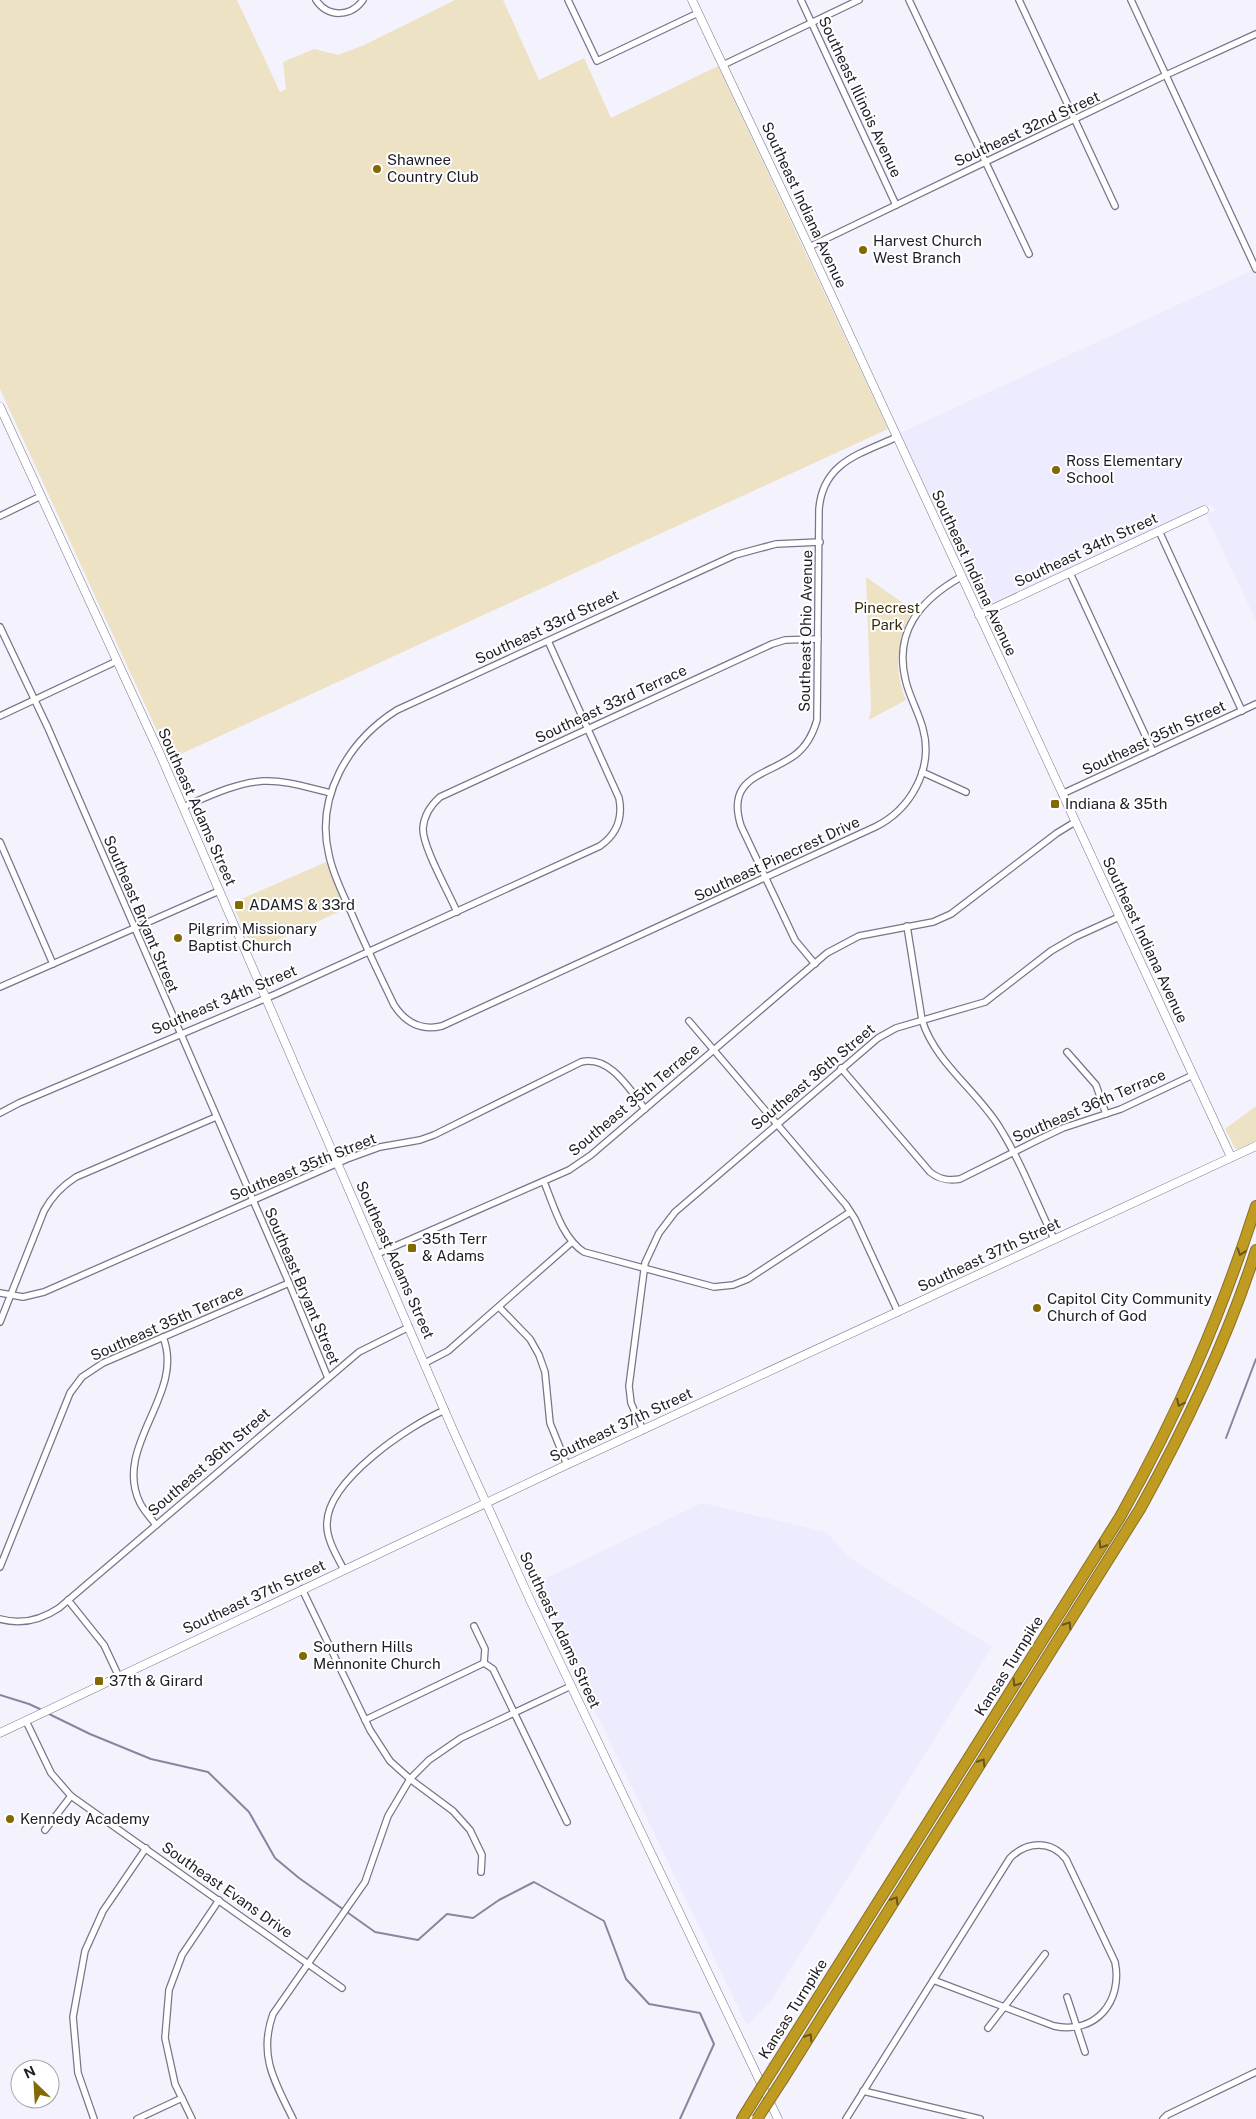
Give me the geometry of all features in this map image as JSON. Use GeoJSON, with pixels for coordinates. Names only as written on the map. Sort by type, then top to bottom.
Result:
{"type":"FeatureCollection","features":[{"type":"Feature","properties":{"kind":"highway","name":"Kansas Turnpike"},"geometry":{"type":"LineString","coordinates":[[742,2119],[1120,1517],[1151,1462],[1210,1335],[1231,1282],[1256,1206]]}},
{"type":"Feature","properties":{"kind":"highway","name":"Kansas Turnpike"},"geometry":{"type":"LineString","coordinates":[[757,2119],[1140,1509],[1167,1461],[1206,1381],[1256,1250]]}},
{"type":"Feature","properties":{"kind":"main road","name":"Southeast Indiana Avenue"},"geometry":{"type":"LineString","coordinates":[[692,0],[809,246],[1231,1157]]}},
{"type":"Feature","properties":{"kind":"main road","name":"Southeast Adams Street"},"geometry":{"type":"LineString","coordinates":[[0,407],[183,807],[486,1503],[571,1686],[778,2119]]}},
{"type":"Feature","properties":{"kind":"main road","name":"Southeast 34th Street"},"geometry":{"type":"LineString","coordinates":[[979,615],[1204,510]]}},
{"type":"Feature","properties":{"kind":"main road","name":"Southeast 37th Street"},"geometry":{"type":"LineString","coordinates":[[0,1733],[567,1465],[1256,1146]]}},
{"type":"Feature","properties":{"kind":"street"},"geometry":{"type":"LineString","coordinates":[[316,0],[325,10],[332,13],[351,11],[363,0]]}},
{"type":"Feature","properties":{"kind":"street"},"geometry":{"type":"LineString","coordinates":[[568,0],[597,61],[698,13]]}},
{"type":"Feature","properties":{"kind":"street","name":"Southeast Illinois Avenue"},"geometry":{"type":"LineString","coordinates":[[800,0],[896,204]]}},
{"type":"Feature","properties":{"kind":"street"},"geometry":{"type":"LineString","coordinates":[[723,65],[859,0]]}},
{"type":"Feature","properties":{"kind":"street"},"geometry":{"type":"LineString","coordinates":[[909,0],[1029,254]]}},
{"type":"Feature","properties":{"kind":"street"},"geometry":{"type":"LineString","coordinates":[[1019,0],[1115,206]]}},
{"type":"Feature","properties":{"kind":"street"},"geometry":{"type":"LineString","coordinates":[[1131,0],[1256,269]]}},
{"type":"Feature","properties":{"kind":"street","name":"Southeast 32nd Street"},"geometry":{"type":"LineString","coordinates":[[809,246],[1166,75],[1256,34]]}},
{"type":"Feature","properties":{"kind":"street"},"geometry":{"type":"LineString","coordinates":[[820,542],[820,500],[831,475],[846,461],[897,437]]}},
{"type":"Feature","properties":{"kind":"street"},"geometry":{"type":"LineString","coordinates":[[0,516],[41,496]]}},
{"type":"Feature","properties":{"kind":"street"},"geometry":{"type":"LineString","coordinates":[[1159,530],[1242,710]]}},
{"type":"Feature","properties":{"kind":"street","name":"Southeast Ohio Avenue"},"geometry":{"type":"LineString","coordinates":[[815,964],[795,940],[738,817],[739,801],[742,792],[751,779],[794,756],[810,738],[817,714],[820,542]]}},
{"type":"Feature","properties":{"kind":"street","name":"Southeast 33rd Street"},"geometry":{"type":"LineString","coordinates":[[415,1025],[398,1012],[368,952],[338,884],[328,855],[326,822],[331,793],[339,771],[352,750],[366,733],[384,718],[411,703],[735,555],[776,544],[820,542]]}},
{"type":"Feature","properties":{"kind":"street"},"geometry":{"type":"LineString","coordinates":[[1070,573],[1153,752]]}},
{"type":"Feature","properties":{"kind":"street","name":"Southeast Pinecrest Drive"},"geometry":{"type":"LineString","coordinates":[[415,1025],[427,1028],[442,1026],[886,821],[908,800],[922,772],[925,754],[924,734],[904,673],[902,660],[905,640],[911,622],[921,607],[937,591],[961,577]]}},
{"type":"Feature","properties":{"kind":"street","name":"Southeast Bryant Street"},"geometry":{"type":"LineString","coordinates":[[0,627],[34,700],[289,1283],[328,1378]]}},
{"type":"Feature","properties":{"kind":"street","name":"Southeast 33rd Terrace"},"geometry":{"type":"LineString","coordinates":[[457,912],[426,842],[423,828],[426,817],[434,803],[444,795],[772,644],[785,640],[818,639]]}},
{"type":"Feature","properties":{"kind":"street"},"geometry":{"type":"LineString","coordinates":[[548,641],[588,729]]}},
{"type":"Feature","properties":{"kind":"street"},"geometry":{"type":"LineString","coordinates":[[0,716],[117,661]]}},
{"type":"Feature","properties":{"kind":"street","name":"Southeast 35th Street"},"geometry":{"type":"LineString","coordinates":[[1062,794],[1256,704]]}},
{"type":"Feature","properties":{"kind":"street","name":"Southeast 34th Street"},"geometry":{"type":"LineString","coordinates":[[0,1113],[19,1102],[368,952],[600,846],[607,841],[616,829],[621,814],[619,798],[588,729]]}},
{"type":"Feature","properties":{"kind":"street"},"geometry":{"type":"LineString","coordinates":[[922,772],[966,792]]}},
{"type":"Feature","properties":{"kind":"street"},"geometry":{"type":"LineString","coordinates":[[183,807],[221,790],[262,781],[285,782],[331,793]]}},
{"type":"Feature","properties":{"kind":"street","name":"Southeast 35th Terrace"},"geometry":{"type":"LineString","coordinates":[[377,1254],[544,1182],[582,1162],[838,945],[859,936],[933,922],[951,914],[1056,833],[1075,822]]}},
{"type":"Feature","properties":{"kind":"street"},"geometry":{"type":"LineString","coordinates":[[0,842],[53,964]]}},
{"type":"Feature","properties":{"kind":"street"},"geometry":{"type":"LineString","coordinates":[[0,987],[219,891]]}},
{"type":"Feature","properties":{"kind":"street","name":"Southeast 36th Street"},"geometry":{"type":"LineString","coordinates":[[643,1430],[631,1403],[629,1386],[645,1263],[655,1241],[675,1212],[872,1042],[888,1032],[985,1002],[1051,951],[1119,917]]}},
{"type":"Feature","properties":{"kind":"street"},"geometry":{"type":"LineString","coordinates":[[907,926],[922,1020],[934,1047],[992,1116],[1014,1152],[1054,1240]]}},
{"type":"Feature","properties":{"kind":"street","name":"Southeast 35th Terrace"},"geometry":{"type":"LineString","coordinates":[[689,1021],[708,1045],[715,1050]]}},
{"type":"Feature","properties":{"kind":"street"},"geometry":{"type":"LineString","coordinates":[[715,1050],[850,1212],[898,1312]]}},
{"type":"Feature","properties":{"kind":"street"},"geometry":{"type":"LineString","coordinates":[[1067,1052],[1096,1085],[1106,1114]]}},
{"type":"Feature","properties":{"kind":"street","name":"Southeast 35th Street"},"geometry":{"type":"LineString","coordinates":[[10,1296],[23,1297],[44,1292],[371,1150],[420,1140],[434,1135],[585,1061],[598,1062],[609,1067],[645,1109]]}},
{"type":"Feature","properties":{"kind":"street","name":"Southeast 36th Terrace"},"geometry":{"type":"LineString","coordinates":[[842,1068],[930,1172],[940,1178],[952,1180],[960,1179],[1063,1128],[1143,1099],[1193,1075]]}},
{"type":"Feature","properties":{"kind":"street"},"geometry":{"type":"LineString","coordinates":[[0,1322],[44,1211],[63,1186],[87,1172],[216,1117]]}},
{"type":"Feature","properties":{"kind":"street"},"geometry":{"type":"LineString","coordinates":[[544,1182],[572,1242],[589,1254],[707,1287],[733,1286],[748,1279],[850,1212]]}},
{"type":"Feature","properties":{"kind":"street"},"geometry":{"type":"LineString","coordinates":[[425,1363],[448,1351],[572,1242]]}},
{"type":"Feature","properties":{"kind":"street","name":"Southeast 35th Terrace"},"geometry":{"type":"LineString","coordinates":[[0,1567],[70,1393],[82,1377],[96,1367],[289,1283]]}},
{"type":"Feature","properties":{"kind":"street"},"geometry":{"type":"LineString","coordinates":[[0,1293],[10,1296]]}},
{"type":"Feature","properties":{"kind":"street"},"geometry":{"type":"LineString","coordinates":[[499,1307],[530,1339],[539,1355],[544,1372],[550,1423],[567,1465]]}},
{"type":"Feature","properties":{"kind":"street","name":"Southeast 36th Street"},"geometry":{"type":"LineString","coordinates":[[0,1619],[30,1621],[54,1611],[328,1378],[367,1347],[409,1327]]}},
{"type":"Feature","properties":{"kind":"street"},"geometry":{"type":"LineString","coordinates":[[156,1525],[140,1503],[136,1490],[134,1471],[137,1454],[168,1372],[168,1354],[163,1337]]}},
{"type":"Feature","properties":{"kind":"street"},"geometry":{"type":"LineString","coordinates":[[344,1570],[329,1537],[327,1528],[328,1514],[334,1496],[347,1479],[407,1429],[445,1410]]}},
{"type":"Feature","properties":{"kind":"street"},"geometry":{"type":"LineString","coordinates":[[302,1589],[365,1720],[390,1761],[410,1780],[453,1812],[470,1830],[482,1856],[481,1872]]}},
{"type":"Feature","properties":{"kind":"street"},"geometry":{"type":"LineString","coordinates":[[68,1600],[104,1645],[119,1677]]}},
{"type":"Feature","properties":{"kind":"street"},"geometry":{"type":"LineString","coordinates":[[474,1626],[485,1649],[484,1663]]}},
{"type":"Feature","properties":{"kind":"street"},"geometry":{"type":"LineString","coordinates":[[365,1720],[484,1663]]}},
{"type":"Feature","properties":{"kind":"street"},"geometry":{"type":"LineString","coordinates":[[484,1663],[493,1669],[567,1822]]}},
{"type":"Feature","properties":{"kind":"street"},"geometry":{"type":"LineString","coordinates":[[293,2119],[271,2073],[267,2057],[266,2040],[273,2014],[365,1882],[388,1816],[410,1780],[429,1760],[461,1738],[571,1686]]}},
{"type":"Feature","properties":{"kind":"street","name":"Southeast Evans Drive"},"geometry":{"type":"LineString","coordinates":[[28,1720],[51,1773],[71,1796],[342,1988]]}},
{"type":"Feature","properties":{"kind":"street"},"geometry":{"type":"LineString","coordinates":[[46,1830],[71,1796]]}},
{"type":"Feature","properties":{"kind":"street"},"geometry":{"type":"LineString","coordinates":[[846,2119],[863,2091],[933,1980],[1010,1858],[1020,1850],[1031,1845],[1048,1846],[1060,1853],[1069,1863],[1115,1962],[1117,1972],[1116,1990],[1106,2009],[1095,2019],[1075,2027],[1054,2026],[933,1980]]}},
{"type":"Feature","properties":{"kind":"street"},"geometry":{"type":"LineString","coordinates":[[94,2119],[78,2073],[73,2017],[85,1951],[103,1911],[146,1848]]}},
{"type":"Feature","properties":{"kind":"street"},"geometry":{"type":"LineString","coordinates":[[192,2119],[175,2084],[165,2038],[169,1990],[182,1955],[219,1900]]}},
{"type":"Feature","properties":{"kind":"street"},"geometry":{"type":"LineString","coordinates":[[988,2028],[1002,2007],[1045,1954]]}},
{"type":"Feature","properties":{"kind":"street"},"geometry":{"type":"LineString","coordinates":[[1066,1997],[1085,2052]]}},
{"type":"Feature","properties":{"kind":"street"},"geometry":{"type":"LineString","coordinates":[[1163,2119],[1167,2115],[1256,2072]]}},
{"type":"Feature","properties":{"kind":"street"},"geometry":{"type":"LineString","coordinates":[[863,2091],[980,2119]]}},
{"type":"Feature","properties":{"kind":"street"},"geometry":{"type":"LineString","coordinates":[[137,2119],[182,2098]]}},
{"type":"Feature","properties":{"kind":"shaded area","name":"Ross Elementary School"},"geometry":{"type":"Polygon","coordinates":[[[1253,270],[1256,276],[1256,621],[1206,515],[1215,510],[1211,504],[982,608],[900,433],[1253,270]]]}},
{"type":"Feature","properties":{"kind":"shaded area"},"geometry":{"type":"Polygon","coordinates":[[[702,1503],[826,1532],[850,1558],[992,1647],[770,2002],[747,2026],[534,1584],[702,1503]]]}},
{"type":"Feature","properties":{"kind":"green space","name":"Shawnee Country Club"},"geometry":{"type":"Polygon","coordinates":[[[0,0],[237,0],[280,92],[286,89],[283,62],[314,49],[338,55],[362,46],[455,0],[503,0],[539,80],[584,58],[611,118],[718,66],[888,429],[170,759],[0,389],[0,0]]]}},
{"type":"Feature","properties":{"kind":"green space","name":"Pinecrest Park"},"geometry":{"type":"Polygon","coordinates":[[[866,577],[913,610],[900,643],[898,666],[899,677],[906,700],[869,720],[871,708],[866,577]]]}},
{"type":"Feature","properties":{"kind":"green space"},"geometry":{"type":"Polygon","coordinates":[[[326,862],[345,909],[253,951],[232,903],[326,862]]]}},
{"type":"Feature","properties":{"kind":"green space"},"geometry":{"type":"Polygon","coordinates":[[[1256,1106],[1256,1141],[1238,1149],[1235,1148],[1225,1129],[1256,1106]]]}},
{"type":"Feature","properties":{"kind":"waterway"},"geometry":{"type":"LineString","coordinates":[[1226,1438],[1256,1359]]}},
{"type":"Feature","properties":{"kind":"waterway"},"geometry":{"type":"LineString","coordinates":[[0,1695],[42,1710]]}},
{"type":"Feature","properties":{"kind":"waterway"},"geometry":{"type":"LineString","coordinates":[[49,1714],[90,1734],[151,1759],[208,1772],[249,1812],[275,1858],[299,1878],[375,1932],[418,1940],[447,1914],[473,1918],[499,1900],[534,1882],[604,1921],[626,1979],[649,2004],[700,2013],[714,2044],[680,2119]]}},
{"type":"Feature","properties":{"kind":"place","name":"Shawnee Country Club"},"geometry":{"type":"Point","coordinates":[377,169]}},
{"type":"Feature","properties":{"kind":"place","name":"Harvest Church West Branch"},"geometry":{"type":"Point","coordinates":[863,250]}},
{"type":"Feature","properties":{"kind":"place","name":"Ross Elementary School"},"geometry":{"type":"Point","coordinates":[1056,470]}},
{"type":"Feature","properties":{"kind":"place","name":"Indiana & 35th"},"geometry":{"type":"Point","coordinates":[1055,804]}},
{"type":"Feature","properties":{"kind":"place","name":"ADAMS & 33rd"},"geometry":{"type":"Point","coordinates":[239,905]}},
{"type":"Feature","properties":{"kind":"place","name":"Pilgrim Missionary Baptist Church"},"geometry":{"type":"Point","coordinates":[178,938]}},
{"type":"Feature","properties":{"kind":"place","name":"35th Terr & Adams"},"geometry":{"type":"Point","coordinates":[412,1248]}},
{"type":"Feature","properties":{"kind":"place","name":"Capitol City Community Church of God"},"geometry":{"type":"Point","coordinates":[1037,1308]}},
{"type":"Feature","properties":{"kind":"place","name":"Southern Hills Mennonite Church"},"geometry":{"type":"Point","coordinates":[303,1656]}},
{"type":"Feature","properties":{"kind":"place","name":"37th & Girard"},"geometry":{"type":"Point","coordinates":[99,1681]}},
{"type":"Feature","properties":{"kind":"place","name":"Kennedy Academy"},"geometry":{"type":"Point","coordinates":[10,1819]}}]}
